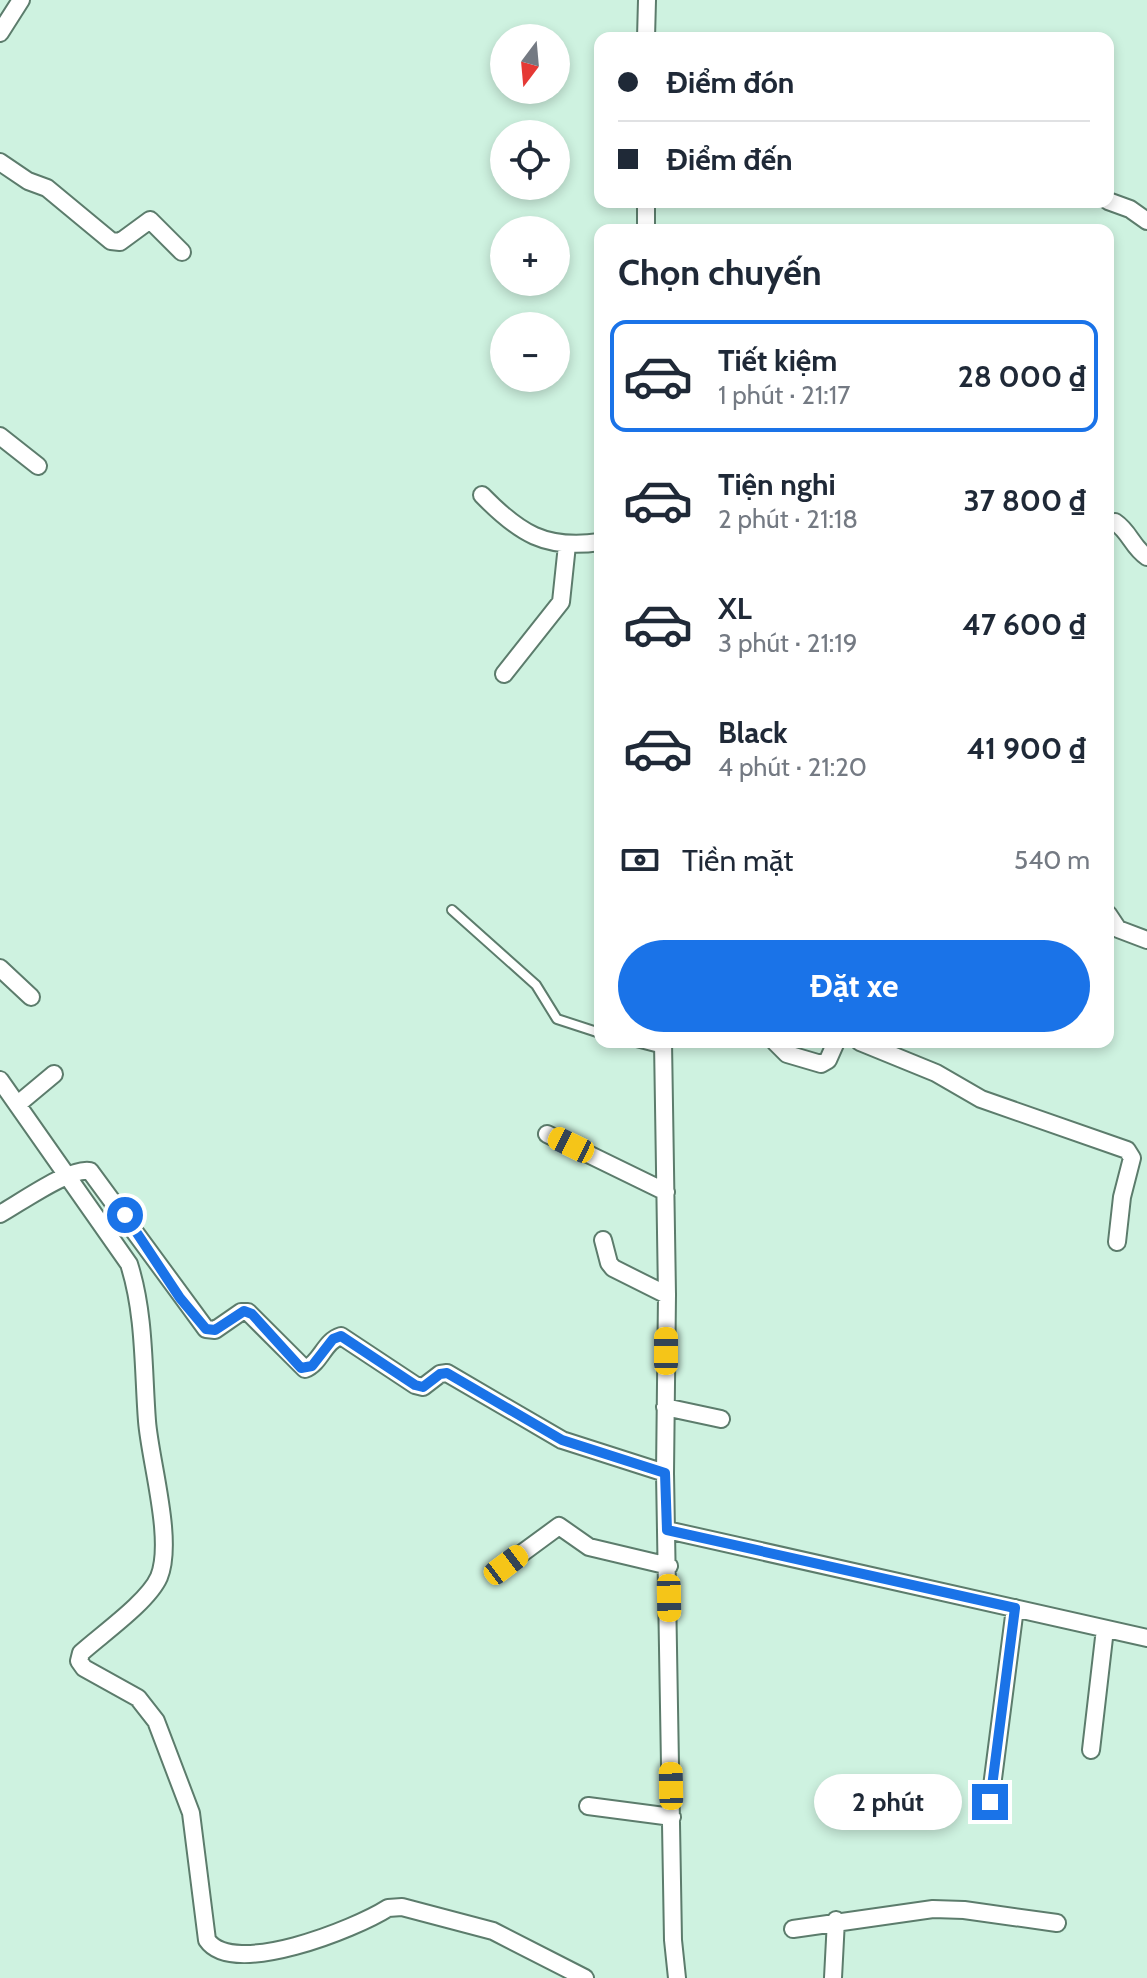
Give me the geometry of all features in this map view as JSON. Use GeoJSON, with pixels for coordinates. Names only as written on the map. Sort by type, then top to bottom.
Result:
{"type":"FeatureCollection","features":[{"type":"Feature","properties":{"kind":"street"},"geometry":{"type":"LineString","coordinates":[[0,33],[21,0]]}},
{"type":"Feature","properties":{"kind":"street"},"geometry":{"type":"LineString","coordinates":[[646,32],[647,0]]}},
{"type":"Feature","properties":{"kind":"street"},"geometry":{"type":"LineString","coordinates":[[0,162],[28,181],[47,188],[111,241],[120,242],[150,220],[182,252]]}},
{"type":"Feature","properties":{"kind":"street"},"geometry":{"type":"LineString","coordinates":[[1114,203],[1130,209],[1147,221]]}},
{"type":"Feature","properties":{"kind":"street"},"geometry":{"type":"LineString","coordinates":[[0,436],[38,466]]}},
{"type":"Feature","properties":{"kind":"street"},"geometry":{"type":"LineString","coordinates":[[482,495],[515,529],[567,545],[594,543]]}},
{"type":"Feature","properties":{"kind":"street"},"geometry":{"type":"LineString","coordinates":[[1115,522],[1126,530],[1137,550],[1147,557]]}},
{"type":"Feature","properties":{"kind":"street"},"geometry":{"type":"LineString","coordinates":[[504,674],[561,602],[567,545]]}},
{"type":"Feature","properties":{"kind":"street"},"geometry":{"type":"LineString","coordinates":[[1114,923],[1118,929],[1147,940]]}},
{"type":"Feature","properties":{"kind":"street"},"geometry":{"type":"LineString","coordinates":[[0,968],[31,997]]}},
{"type":"Feature","properties":{"kind":"street"},"geometry":{"type":"LineString","coordinates":[[663,1048],[667,1295],[665,1473],[677,1978]]}},
{"type":"Feature","properties":{"kind":"street"},"geometry":{"type":"LineString","coordinates":[[781,1048],[787,1054],[821,1064],[828,1060],[833,1048]]}},
{"type":"Feature","properties":{"kind":"street"},"geometry":{"type":"LineString","coordinates":[[875,1048],[936,1073],[981,1099],[1127,1150],[1132,1158],[1122,1197],[1117,1242]]}},
{"type":"Feature","properties":{"kind":"street"},"geometry":{"type":"LineString","coordinates":[[22,1100],[54,1074]]}},
{"type":"Feature","properties":{"kind":"street"},"geometry":{"type":"LineString","coordinates":[[0,1080],[22,1100],[74,1173],[129,1264],[134,1280],[147,1373],[146,1419],[158,1486],[163,1561],[153,1587],[81,1653],[80,1664],[138,1698],[156,1721],[191,1813],[207,1940],[212,1948],[231,1956],[266,1957],[395,1907],[426,1912],[493,1931],[549,1970],[585,1978]]}},
{"type":"Feature","properties":{"kind":"street"},"geometry":{"type":"LineString","coordinates":[[547,1134],[666,1192]]}},
{"type":"Feature","properties":{"kind":"street"},"geometry":{"type":"LineString","coordinates":[[0,1214],[74,1173],[96,1176],[180,1298],[206,1329],[215,1330],[241,1312],[248,1312],[305,1369],[312,1366],[333,1339],[341,1336],[415,1385],[423,1387],[440,1374],[447,1373],[562,1440],[665,1473]]}},
{"type":"Feature","properties":{"kind":"street"},"geometry":{"type":"LineString","coordinates":[[603,1240],[613,1268],[667,1295]]}},
{"type":"Feature","properties":{"kind":"street"},"geometry":{"type":"LineString","coordinates":[[665,1407],[721,1419]]}},
{"type":"Feature","properties":{"kind":"street"},"geometry":{"type":"LineString","coordinates":[[506,1565],[559,1526],[589,1547],[669,1566]]}},
{"type":"Feature","properties":{"kind":"street"},"geometry":{"type":"LineString","coordinates":[[667,1530],[1147,1638]]}},
{"type":"Feature","properties":{"kind":"street"},"geometry":{"type":"LineString","coordinates":[[990,1802],[1015,1608]]}},
{"type":"Feature","properties":{"kind":"street"},"geometry":{"type":"LineString","coordinates":[[1091,1750],[1105,1629]]}},
{"type":"Feature","properties":{"kind":"street"},"geometry":{"type":"LineString","coordinates":[[588,1806],[672,1817]]}},
{"type":"Feature","properties":{"kind":"street"},"geometry":{"type":"LineString","coordinates":[[793,1929],[836,1920],[933,1909],[1057,1923]]}},
{"type":"Feature","properties":{"kind":"street"},"geometry":{"type":"LineString","coordinates":[[833,1978],[836,1920]]}},
{"type":"Feature","properties":{"kind":"lane"},"geometry":{"type":"LineString","coordinates":[[452,910],[536,985],[557,1019],[594,1031]]}},
{"type":"Feature","properties":{"kind":"route"},"geometry":{"type":"LineString","coordinates":[[125,1215],[180,1298],[206,1329],[215,1330],[244,1311],[252,1314],[301,1368],[309,1369],[333,1339],[341,1336],[415,1385],[423,1387],[440,1374],[447,1373],[562,1440],[665,1473],[667,1530],[1015,1608],[990,1802]]}}]}
